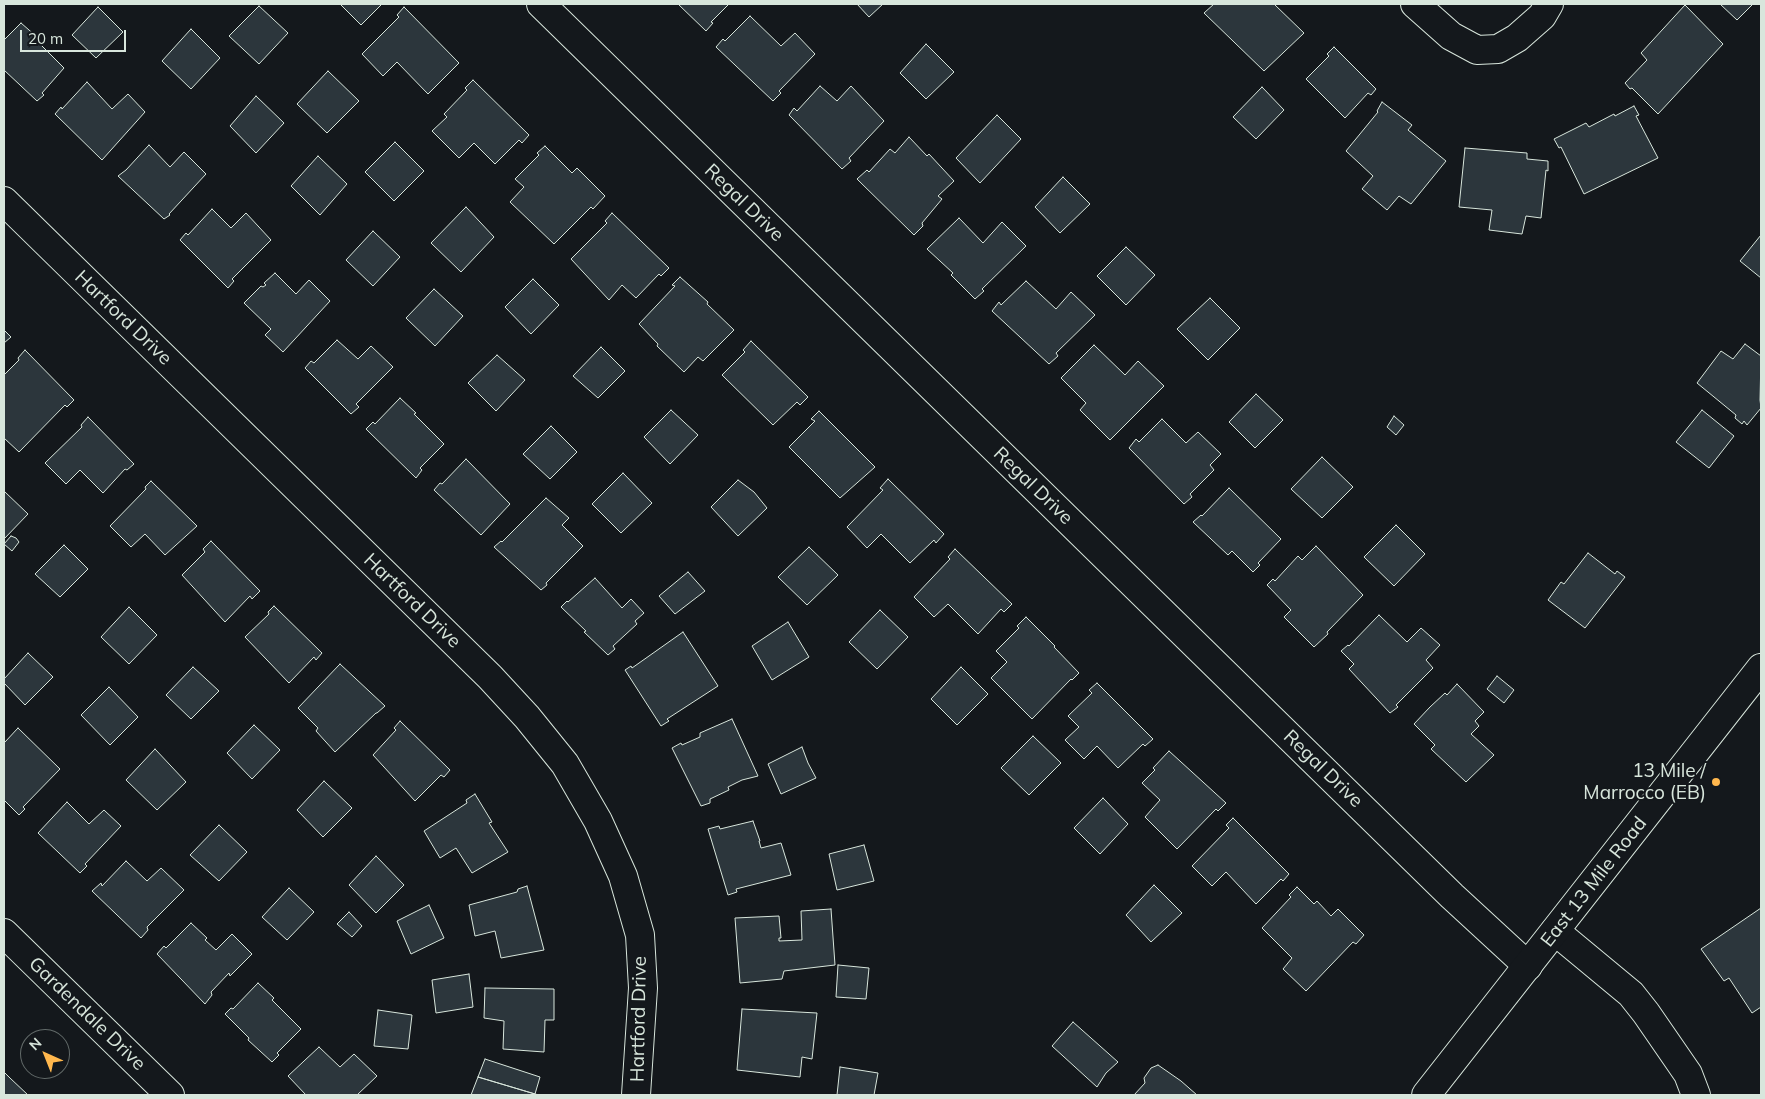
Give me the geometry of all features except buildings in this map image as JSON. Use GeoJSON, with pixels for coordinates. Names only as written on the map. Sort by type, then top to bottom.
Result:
{"type":"FeatureCollection","features":[{"type":"Feature","properties":{"kind":"street","name":"Regal Drive"},"geometry":{"type":"LineString","coordinates":[[541,4],[1452,896],[1528,966]]}},
{"type":"Feature","properties":{"kind":"street"},"geometry":{"type":"LineString","coordinates":[[1415,4],[1452,36],[1477,50],[1498,49],[1517,38],[1542,16],[1550,4]]}},
{"type":"Feature","properties":{"kind":"street","name":"Hartford Drive"},"geometry":{"type":"LineString","coordinates":[[4,201],[490,677],[527,717],[565,764],[598,821],[623,876],[640,935],[643,988],[636,1095]]}},
{"type":"Feature","properties":{"kind":"street","name":"East 13 Mile Road"},"geometry":{"type":"LineString","coordinates":[[1426,1095],[1761,668]]}},
{"type":"Feature","properties":{"kind":"street"},"geometry":{"type":"LineString","coordinates":[[1555,931],[1631,994],[1688,1074],[1696,1095]]}},
{"type":"Feature","properties":{"kind":"street","name":"Gardendale Drive"},"geometry":{"type":"LineString","coordinates":[[4,933],[170,1095]]}},
{"type":"Feature","properties":{"kind":"place","name":"13 Mile / Marrocco (EB)"},"geometry":{"type":"Point","coordinates":[1716,782]}}]}
